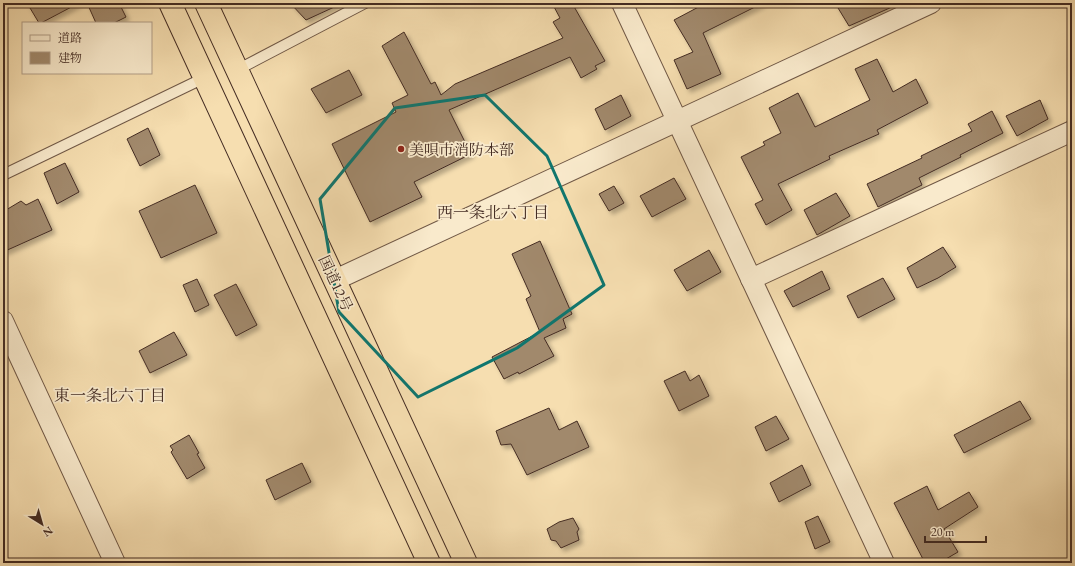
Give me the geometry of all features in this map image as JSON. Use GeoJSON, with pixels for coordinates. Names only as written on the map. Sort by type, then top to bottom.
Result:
{"type":"FeatureCollection","features":[{"type":"Feature","properties":{"kind":"highway"},"geometry":{"type":"LineString","coordinates":[[170,3],[429,563]]}},
{"type":"Feature","properties":{"kind":"highway","name":"国道12号"},"geometry":{"type":"LineString","coordinates":[[206,3],[466,563]]}},
{"type":"Feature","properties":{"kind":"street"},"geometry":{"type":"LineString","coordinates":[[622,3],[884,563]]}},
{"type":"Feature","properties":{"kind":"street"},"geometry":{"type":"LineString","coordinates":[[335,280],[931,3]]}},
{"type":"Feature","properties":{"kind":"street"},"geometry":{"type":"LineString","coordinates":[[752,279],[1072,131]]}},
{"type":"Feature","properties":{"kind":"street"},"geometry":{"type":"LineString","coordinates":[[3,321],[115,563]]}},
{"type":"Feature","properties":{"kind":"lane"},"geometry":{"type":"LineString","coordinates":[[237,70],[365,3]]}},
{"type":"Feature","properties":{"kind":"lane"},"geometry":{"type":"LineString","coordinates":[[3,175],[204,78]]}},
{"type":"Feature","properties":{"kind":"highlighted area"},"geometry":{"type":"Polygon","coordinates":[[[485,95],[547,156],[604,285],[517,348],[418,397],[339,312],[320,199],[395,108],[485,95]]]}},
{"type":"Feature","properties":{"kind":"building"},"geometry":{"type":"Polygon","coordinates":[[[27,3],[79,3],[43,22],[38,22],[27,3]]]}},
{"type":"Feature","properties":{"kind":"building"},"geometry":{"type":"Polygon","coordinates":[[[87,3],[119,3],[126,17],[116,22],[96,22],[87,3]]]}},
{"type":"Feature","properties":{"kind":"building"},"geometry":{"type":"Polygon","coordinates":[[[290,3],[343,3],[306,20],[290,3]]]}},
{"type":"Feature","properties":{"kind":"building"},"geometry":{"type":"Polygon","coordinates":[[[552,3],[572,3],[605,61],[595,66],[597,69],[581,78],[570,57],[449,110],[471,154],[414,182],[422,197],[370,222],[332,144],[396,112],[392,103],[408,95],[382,46],[404,32],[431,84],[435,82],[441,95],[455,84],[563,38],[553,22],[560,18],[552,3]]]}},
{"type":"Feature","properties":{"kind":"building"},"geometry":{"type":"Polygon","coordinates":[[[706,3],[763,3],[703,33],[721,74],[687,89],[674,60],[693,52],[674,20],[706,3]]]}},
{"type":"Feature","properties":{"kind":"building"},"geometry":{"type":"Polygon","coordinates":[[[835,3],[901,3],[849,26],[835,3]]]}},
{"type":"Feature","properties":{"kind":"building"},"geometry":{"type":"Polygon","coordinates":[[[877,59],[893,92],[916,79],[928,103],[877,130],[879,134],[829,156],[830,159],[778,184],[792,210],[766,225],[755,204],[763,200],[741,157],[765,145],[763,142],[781,133],[769,108],[798,93],[815,127],[870,100],[855,69],[877,59]]]}},
{"type":"Feature","properties":{"kind":"building"},"geometry":{"type":"Polygon","coordinates":[[[349,70],[362,95],[326,113],[311,89],[349,70]]]}},
{"type":"Feature","properties":{"kind":"building"},"geometry":{"type":"Polygon","coordinates":[[[621,95],[631,116],[605,130],[595,109],[621,95]]]}},
{"type":"Feature","properties":{"kind":"building"},"geometry":{"type":"Polygon","coordinates":[[[1040,100],[1048,119],[1017,136],[1006,116],[1040,100]]]}},
{"type":"Feature","properties":{"kind":"building"},"geometry":{"type":"Polygon","coordinates":[[[992,111],[1003,133],[960,155],[961,157],[919,178],[922,185],[878,207],[867,184],[922,158],[921,156],[972,131],[968,124],[992,111]]]}},
{"type":"Feature","properties":{"kind":"building"},"geometry":{"type":"Polygon","coordinates":[[[148,128],[160,155],[140,166],[127,139],[148,128]]]}},
{"type":"Feature","properties":{"kind":"building"},"geometry":{"type":"Polygon","coordinates":[[[65,163],[79,192],[57,204],[44,173],[65,163]]]}},
{"type":"Feature","properties":{"kind":"building"},"geometry":{"type":"Polygon","coordinates":[[[674,178],[686,199],[652,217],[640,196],[674,178]]]}},
{"type":"Feature","properties":{"kind":"building"},"geometry":{"type":"Polygon","coordinates":[[[195,185],[217,233],[161,258],[139,211],[195,185]]]}},
{"type":"Feature","properties":{"kind":"building"},"geometry":{"type":"Polygon","coordinates":[[[614,186],[624,203],[609,211],[599,194],[614,186]]]}},
{"type":"Feature","properties":{"kind":"building"},"geometry":{"type":"Polygon","coordinates":[[[836,193],[850,216],[817,235],[804,210],[836,193]]]}},
{"type":"Feature","properties":{"kind":"building"},"geometry":{"type":"Polygon","coordinates":[[[38,199],[52,230],[3,252],[3,216],[6,214],[6,210],[21,201],[26,205],[38,199]]]}},
{"type":"Feature","properties":{"kind":"building"},"geometry":{"type":"Polygon","coordinates":[[[540,241],[572,314],[563,319],[566,328],[544,338],[554,356],[519,374],[518,372],[504,379],[492,357],[540,332],[526,299],[531,296],[512,254],[540,241]]]}},
{"type":"Feature","properties":{"kind":"building"},"geometry":{"type":"Polygon","coordinates":[[[943,247],[956,267],[917,288],[907,268],[943,247]]]}},
{"type":"Feature","properties":{"kind":"building"},"geometry":{"type":"Polygon","coordinates":[[[709,250],[721,272],[687,291],[674,270],[709,250]]]}},
{"type":"Feature","properties":{"kind":"building"},"geometry":{"type":"Polygon","coordinates":[[[822,271],[830,289],[793,307],[784,291],[822,271]]]}},
{"type":"Feature","properties":{"kind":"building"},"geometry":{"type":"Polygon","coordinates":[[[883,278],[895,299],[858,318],[847,296],[883,278]]]}},
{"type":"Feature","properties":{"kind":"building"},"geometry":{"type":"Polygon","coordinates":[[[197,279],[209,305],[195,312],[183,285],[197,279]]]}},
{"type":"Feature","properties":{"kind":"building"},"geometry":{"type":"Polygon","coordinates":[[[236,284],[257,325],[236,336],[214,295],[236,284]]]}},
{"type":"Feature","properties":{"kind":"building"},"geometry":{"type":"Polygon","coordinates":[[[174,332],[187,355],[150,373],[139,351],[174,332]]]}},
{"type":"Feature","properties":{"kind":"building"},"geometry":{"type":"Polygon","coordinates":[[[685,371],[690,381],[699,375],[709,396],[679,411],[664,381],[685,371]]]}},
{"type":"Feature","properties":{"kind":"building"},"geometry":{"type":"Polygon","coordinates":[[[1020,401],[1031,419],[964,453],[954,435],[1020,401]]]}},
{"type":"Feature","properties":{"kind":"building"},"geometry":{"type":"Polygon","coordinates":[[[549,408],[559,430],[577,421],[589,447],[527,475],[511,444],[501,445],[496,431],[549,408]]]}},
{"type":"Feature","properties":{"kind":"building"},"geometry":{"type":"Polygon","coordinates":[[[776,416],[789,439],[766,451],[755,427],[776,416]]]}},
{"type":"Feature","properties":{"kind":"building"},"geometry":{"type":"Polygon","coordinates":[[[189,435],[205,468],[187,479],[171,452],[173,450],[170,446],[189,435]]]}},
{"type":"Feature","properties":{"kind":"building"},"geometry":{"type":"Polygon","coordinates":[[[302,463],[311,482],[275,500],[266,480],[302,463]]]}},
{"type":"Feature","properties":{"kind":"building"},"geometry":{"type":"Polygon","coordinates":[[[802,465],[811,485],[779,502],[770,483],[802,465]]]}},
{"type":"Feature","properties":{"kind":"building"},"geometry":{"type":"Polygon","coordinates":[[[927,486],[938,510],[969,492],[978,507],[944,529],[958,552],[939,563],[925,563],[894,503],[927,486]]]}},
{"type":"Feature","properties":{"kind":"building"},"geometry":{"type":"Polygon","coordinates":[[[818,516],[830,542],[815,549],[805,522],[818,516]]]}},
{"type":"Feature","properties":{"kind":"building"},"geometry":{"type":"Polygon","coordinates":[[[573,518],[579,529],[577,532],[579,540],[561,548],[556,541],[551,540],[547,529],[559,522],[573,518]]]}},
{"type":"Feature","properties":{"kind":"place","name":"美唄市消防本部"},"geometry":{"type":"Point","coordinates":[401,149]}},
{"type":"Feature","properties":{"kind":"district","name":"西一条北六丁目"},"geometry":{"type":"Point","coordinates":[493,212]}},
{"type":"Feature","properties":{"kind":"district","name":"東一条北六丁目"},"geometry":{"type":"Point","coordinates":[110,395]}}]}
